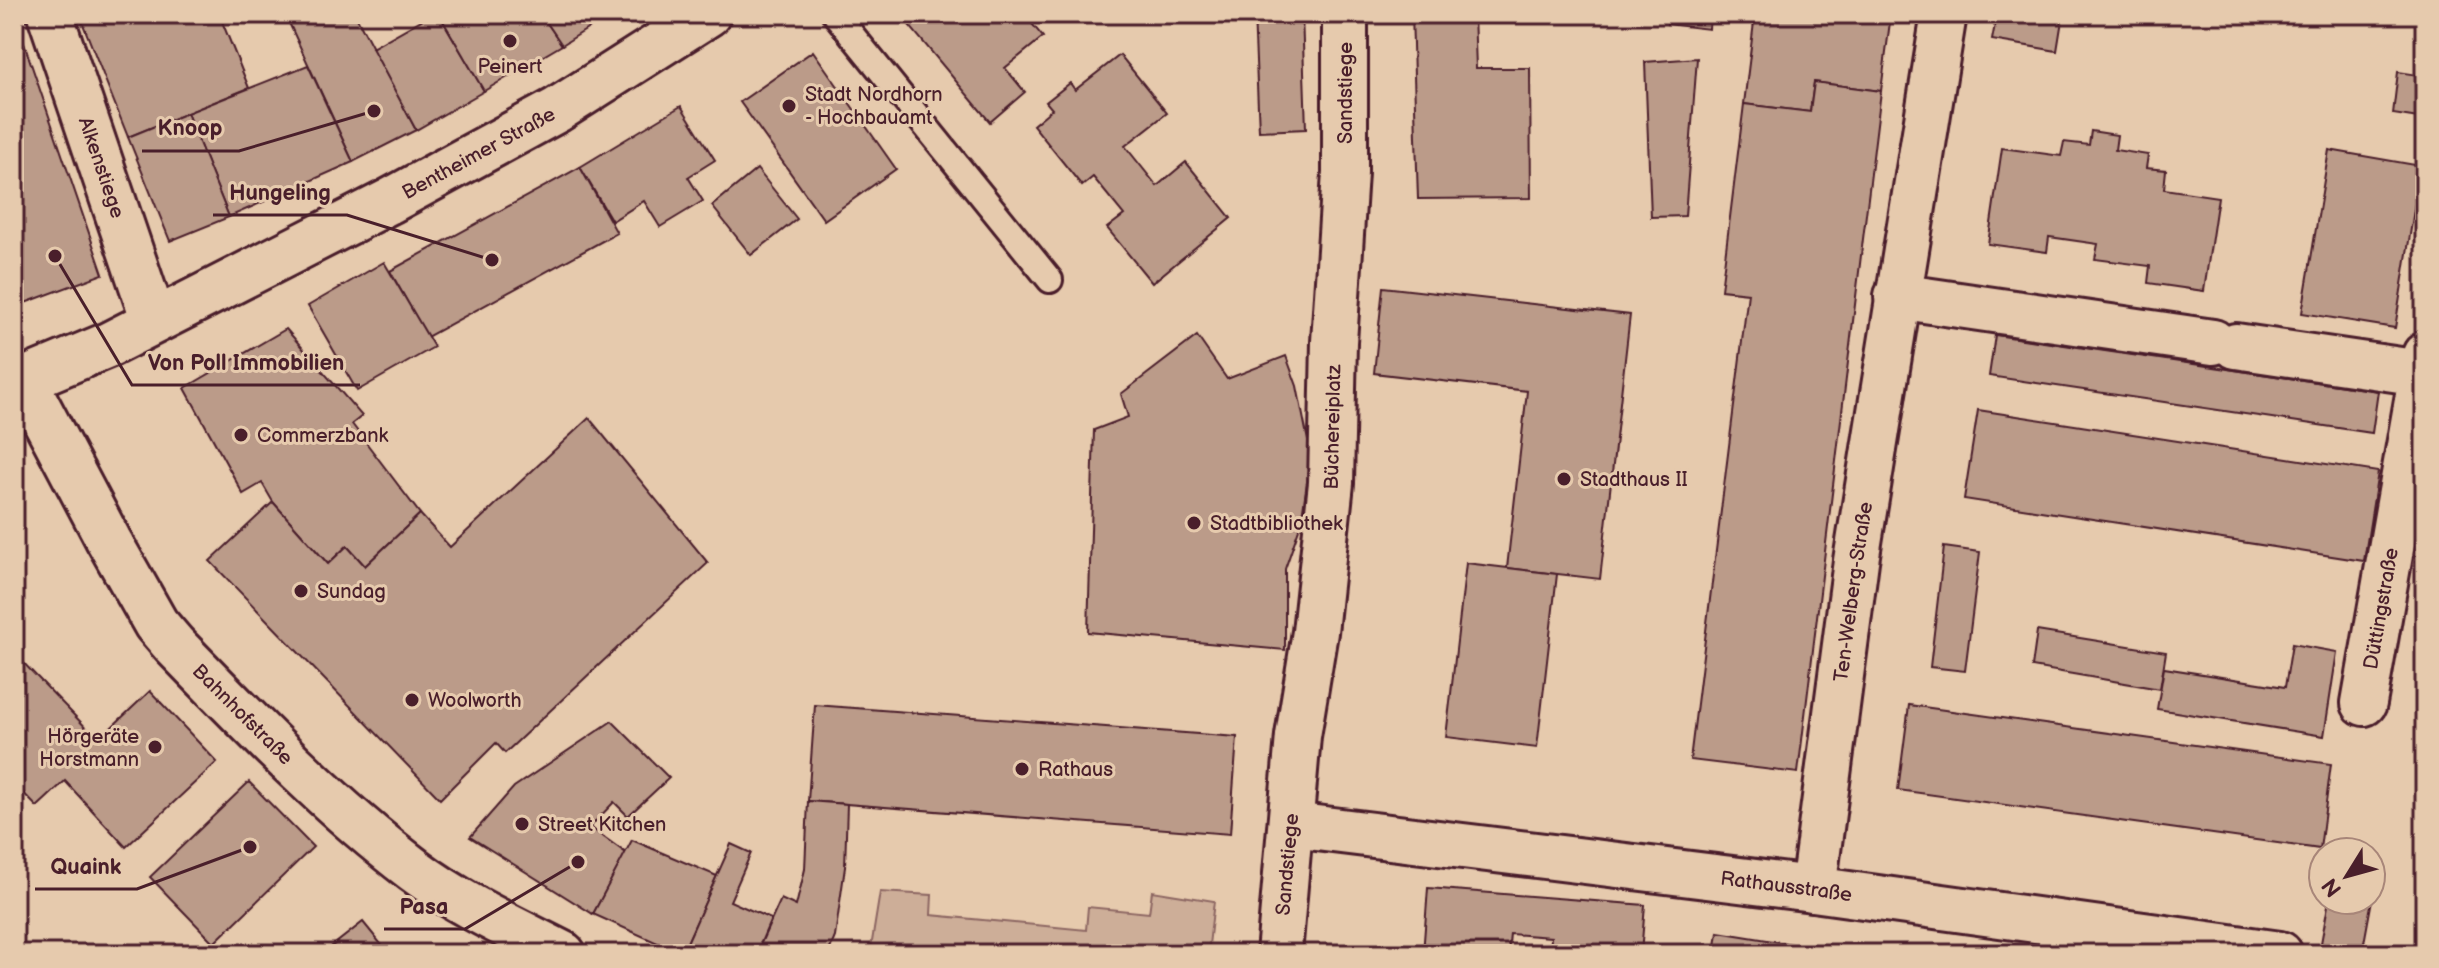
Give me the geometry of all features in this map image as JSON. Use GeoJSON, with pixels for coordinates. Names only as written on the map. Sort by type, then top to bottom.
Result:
{"type":"FeatureCollection","features":[{"type":"Feature","properties":{"kind":"street","name":"Alkenstiege"},"geometry":{"type":"LineString","coordinates":[[50,14],[154,321]]}},
{"type":"Feature","properties":{"kind":"street","name":"Bentheimer Straße"},"geometry":{"type":"LineString","coordinates":[[19,381],[154,321],[390,201],[557,110],[708,14]]}},
{"type":"Feature","properties":{"kind":"street","name":"Sandstiege"},"geometry":{"type":"LineString","coordinates":[[1345,14],[1345,173]]}},
{"type":"Feature","properties":{"kind":"street","name":"Ten-Welberg-Straße"},"geometry":{"type":"LineString","coordinates":[[1813,889],[1856,561],[1944,14]]}},
{"type":"Feature","properties":{"kind":"street","name":"Büchereiplatz"},"geometry":{"type":"LineString","coordinates":[[1295,777],[1331,483],[1334,342],[1345,173]]}},
{"type":"Feature","properties":{"kind":"street","name":"Düttingstraße"},"geometry":{"type":"LineString","coordinates":[[1897,296],[2224,344],[2423,364],[2364,703]]}},
{"type":"Feature","properties":{"kind":"street","name":"Bahnhofstraße"},"geometry":{"type":"LineString","coordinates":[[19,381],[156,624],[174,645],[319,789],[416,872],[478,911],[563,954]]}},
{"type":"Feature","properties":{"kind":"street","name":"Sandstiege"},"geometry":{"type":"LineString","coordinates":[[1279,954],[1295,777]]}},
{"type":"Feature","properties":{"kind":"street","name":"Rathausstraße"},"geometry":{"type":"LineString","coordinates":[[1292,825],[1813,889],[2280,954]]}},
{"type":"Feature","properties":{"kind":"lane"},"geometry":{"type":"LineString","coordinates":[[835,14],[1050,280]]}},
{"type":"Feature","properties":{"kind":"shaded area"},"geometry":{"type":"Polygon","coordinates":[[[1152,891],[1214,901],[1208,954],[870,954],[880,892],[932,895],[931,915],[1086,930],[1088,907],[1149,913],[1152,891]]]}},
{"type":"Feature","properties":{"kind":"building"},"geometry":{"type":"Polygon","coordinates":[[[14,14],[103,274],[14,307],[14,14]]]}},
{"type":"Feature","properties":{"kind":"building"},"geometry":{"type":"Polygon","coordinates":[[[79,14],[219,14],[249,88],[128,137],[79,14]]]}},
{"type":"Feature","properties":{"kind":"building"},"geometry":{"type":"Polygon","coordinates":[[[285,14],[355,14],[416,130],[353,162],[285,14]]]}},
{"type":"Feature","properties":{"kind":"building"},"geometry":{"type":"Polygon","coordinates":[[[432,14],[439,14],[484,91],[416,130],[372,48],[432,14]]]}},
{"type":"Feature","properties":{"kind":"building"},"geometry":{"type":"Polygon","coordinates":[[[439,14],[541,14],[562,45],[484,91],[439,14]]]}},
{"type":"Feature","properties":{"kind":"building"},"geometry":{"type":"Polygon","coordinates":[[[541,14],[611,14],[562,45],[541,14]]]}},
{"type":"Feature","properties":{"kind":"building"},"geometry":{"type":"Polygon","coordinates":[[[910,14],[1024,14],[1043,37],[1005,68],[1025,92],[990,122],[904,19],[910,14]]]}},
{"type":"Feature","properties":{"kind":"building"},"geometry":{"type":"Polygon","coordinates":[[[1254,14],[1302,14],[1306,129],[1259,131],[1254,14]]]}},
{"type":"Feature","properties":{"kind":"building"},"geometry":{"type":"Polygon","coordinates":[[[1412,14],[1474,14],[1476,68],[1530,68],[1531,198],[1418,199],[1412,14]]]}},
{"type":"Feature","properties":{"kind":"building"},"geometry":{"type":"Polygon","coordinates":[[[1668,14],[1710,14],[1709,29],[1667,24],[1668,14]]]}},
{"type":"Feature","properties":{"kind":"building"},"geometry":{"type":"Polygon","coordinates":[[[1755,14],[1891,14],[1881,91],[1814,82],[1810,112],[1744,104],[1755,14]]]}},
{"type":"Feature","properties":{"kind":"building"},"geometry":{"type":"Polygon","coordinates":[[[1997,14],[2063,14],[2057,51],[1992,40],[1997,14]]]}},
{"type":"Feature","properties":{"kind":"building"},"geometry":{"type":"Polygon","coordinates":[[[813,51],[896,169],[824,220],[740,102],[813,51]]]}},
{"type":"Feature","properties":{"kind":"building"},"geometry":{"type":"Polygon","coordinates":[[[1120,55],[1167,113],[1125,146],[1157,186],[1186,162],[1231,218],[1152,283],[1107,228],[1124,215],[1093,177],[1082,186],[1033,125],[1052,109],[1046,102],[1070,83],[1075,90],[1120,55]]]}},
{"type":"Feature","properties":{"kind":"building"},"geometry":{"type":"Polygon","coordinates":[[[1697,58],[1685,216],[1651,217],[1645,62],[1697,58]]]}},
{"type":"Feature","properties":{"kind":"building"},"geometry":{"type":"Polygon","coordinates":[[[308,65],[353,162],[229,217],[187,113],[308,65]]]}},
{"type":"Feature","properties":{"kind":"building"},"geometry":{"type":"Polygon","coordinates":[[[2398,72],[2425,76],[2425,119],[2393,114],[2398,72]]]}},
{"type":"Feature","properties":{"kind":"building"},"geometry":{"type":"Polygon","coordinates":[[[1814,82],[1881,91],[1798,773],[1690,760],[1748,293],[1721,290],[1744,104],[1810,112],[1814,82]]]}},
{"type":"Feature","properties":{"kind":"building"},"geometry":{"type":"Polygon","coordinates":[[[681,106],[715,160],[688,177],[703,201],[660,227],[644,201],[612,221],[580,167],[681,106]]]}},
{"type":"Feature","properties":{"kind":"building"},"geometry":{"type":"Polygon","coordinates":[[[187,113],[229,217],[170,241],[128,137],[187,113]]]}},
{"type":"Feature","properties":{"kind":"building"},"geometry":{"type":"Polygon","coordinates":[[[2091,131],[2117,135],[2115,150],[2148,155],[2146,168],[2166,170],[2164,189],[2218,197],[2204,291],[2148,283],[2150,266],[2095,259],[2098,244],[2049,237],[2047,252],[1988,244],[2002,148],[2061,156],[2064,142],[2089,145],[2091,131]]]}},
{"type":"Feature","properties":{"kind":"building"},"geometry":{"type":"Polygon","coordinates":[[[2329,150],[2421,166],[2395,328],[2302,313],[2329,150]]]}},
{"type":"Feature","properties":{"kind":"building"},"geometry":{"type":"Polygon","coordinates":[[[580,167],[617,233],[427,337],[390,271],[580,167]]]}},
{"type":"Feature","properties":{"kind":"building"},"geometry":{"type":"Polygon","coordinates":[[[757,169],[797,219],[751,255],[712,206],[757,169]]]}},
{"type":"Feature","properties":{"kind":"building"},"geometry":{"type":"Polygon","coordinates":[[[384,262],[434,347],[357,391],[308,306],[384,262]]]}},
{"type":"Feature","properties":{"kind":"building","name":"Stadthaus II"},"geometry":{"type":"Polygon","coordinates":[[[1383,287],[1630,315],[1600,579],[1507,568],[1527,391],[1374,373],[1383,287]]]}},
{"type":"Feature","properties":{"kind":"building"},"geometry":{"type":"Polygon","coordinates":[[[286,329],[362,416],[352,424],[420,514],[365,566],[347,546],[328,564],[273,502],[262,483],[243,494],[185,388],[286,329]]]}},
{"type":"Feature","properties":{"kind":"building"},"geometry":{"type":"Polygon","coordinates":[[[1995,335],[2378,391],[2372,433],[1989,376],[1995,335]]]}},
{"type":"Feature","properties":{"kind":"building"},"geometry":{"type":"Polygon","coordinates":[[[1197,336],[1227,379],[1286,356],[1297,386],[1308,441],[1309,469],[1301,523],[1285,569],[1285,650],[1088,632],[1094,430],[1128,417],[1121,394],[1197,336]]]}},
{"type":"Feature","properties":{"kind":"building"},"geometry":{"type":"Polygon","coordinates":[[[1978,410],[2378,472],[2364,561],[1964,499],[1978,410]]]}},
{"type":"Feature","properties":{"kind":"building"},"geometry":{"type":"Polygon","coordinates":[[[589,418],[708,563],[505,753],[496,743],[440,799],[210,561],[273,502],[328,564],[347,546],[365,566],[420,514],[450,547],[589,418]]]}},
{"type":"Feature","properties":{"kind":"building"},"geometry":{"type":"Polygon","coordinates":[[[1944,547],[1980,552],[1965,671],[1930,667],[1944,547]]]}},
{"type":"Feature","properties":{"kind":"building"},"geometry":{"type":"Polygon","coordinates":[[[1466,563],[1557,574],[1537,748],[1446,737],[1466,563]]]}},
{"type":"Feature","properties":{"kind":"building"},"geometry":{"type":"Polygon","coordinates":[[[2037,631],[2166,652],[2160,689],[2032,667],[2037,631]]]}},
{"type":"Feature","properties":{"kind":"building"},"geometry":{"type":"Polygon","coordinates":[[[2292,644],[2337,652],[2324,736],[2157,709],[2164,668],[2285,687],[2292,644]]]}},
{"type":"Feature","properties":{"kind":"building"},"geometry":{"type":"Polygon","coordinates":[[[14,653],[98,740],[150,691],[217,762],[126,847],[65,781],[37,807],[14,783],[14,653]]]}},
{"type":"Feature","properties":{"kind":"building","name":"Rathaus"},"geometry":{"type":"Polygon","coordinates":[[[815,705],[1237,737],[1230,834],[808,801],[815,705]]]}},
{"type":"Feature","properties":{"kind":"building"},"geometry":{"type":"Polygon","coordinates":[[[1909,705],[2331,764],[2322,836],[2307,836],[2307,847],[1898,790],[1909,705]]]}},
{"type":"Feature","properties":{"kind":"building"},"geometry":{"type":"Polygon","coordinates":[[[612,721],[669,778],[628,816],[614,802],[590,827],[626,853],[593,914],[470,837],[514,787],[612,721]]]}},
{"type":"Feature","properties":{"kind":"building"},"geometry":{"type":"Polygon","coordinates":[[[249,782],[313,847],[214,943],[150,877],[249,782]]]}},
{"type":"Feature","properties":{"kind":"building"},"geometry":{"type":"Polygon","coordinates":[[[808,801],[847,804],[845,867],[835,937],[828,954],[756,954],[781,899],[796,906],[805,869],[808,801]]]}},
{"type":"Feature","properties":{"kind":"building"},"geometry":{"type":"Polygon","coordinates":[[[632,840],[717,876],[682,954],[593,914],[632,840]]]}},
{"type":"Feature","properties":{"kind":"building"},"geometry":{"type":"Polygon","coordinates":[[[731,844],[751,853],[730,901],[771,919],[756,954],[682,954],[731,844]]]}},
{"type":"Feature","properties":{"kind":"building"},"geometry":{"type":"Polygon","coordinates":[[[1428,888],[1645,905],[1641,954],[1550,954],[1551,937],[1510,934],[1508,954],[1423,954],[1428,888]]]}},
{"type":"Feature","properties":{"kind":"building"},"geometry":{"type":"Polygon","coordinates":[[[2326,916],[2369,916],[2362,954],[2319,954],[2326,916]]]}},
{"type":"Feature","properties":{"kind":"building"},"geometry":{"type":"Polygon","coordinates":[[[363,922],[389,954],[322,954],[363,922]]]}},
{"type":"Feature","properties":{"kind":"building"},"geometry":{"type":"Polygon","coordinates":[[[1718,932],[1855,954],[1715,954],[1718,932]]]}},
{"type":"Feature","properties":{"kind":"place","name":"Peinert"},"geometry":{"type":"Point","coordinates":[510,41]}},
{"type":"Feature","properties":{"kind":"place","name":"Stadt Nordhorn - Hochbauamt"},"geometry":{"type":"Point","coordinates":[789,106]}},
{"type":"Feature","properties":{"kind":"place","name":"Knoop"},"geometry":{"type":"Point","coordinates":[374,111]}},
{"type":"Feature","properties":{"kind":"place","name":"Von Poll Immobilien"},"geometry":{"type":"Point","coordinates":[55,256]}},
{"type":"Feature","properties":{"kind":"place","name":"Hungeling"},"geometry":{"type":"Point","coordinates":[492,260]}},
{"type":"Feature","properties":{"kind":"place","name":"Commerzbank"},"geometry":{"type":"Point","coordinates":[241,435]}},
{"type":"Feature","properties":{"kind":"place","name":"Stadthaus II"},"geometry":{"type":"Point","coordinates":[1564,479]}},
{"type":"Feature","properties":{"kind":"place","name":"Stadtbibliothek"},"geometry":{"type":"Point","coordinates":[1194,523]}},
{"type":"Feature","properties":{"kind":"place","name":"Sundag"},"geometry":{"type":"Point","coordinates":[301,591]}},
{"type":"Feature","properties":{"kind":"place","name":"Woolworth"},"geometry":{"type":"Point","coordinates":[412,700]}},
{"type":"Feature","properties":{"kind":"place","name":"Hörgeräte Horstmann"},"geometry":{"type":"Point","coordinates":[155,747]}},
{"type":"Feature","properties":{"kind":"place","name":"Rathaus"},"geometry":{"type":"Point","coordinates":[1022,769]}},
{"type":"Feature","properties":{"kind":"place","name":"Street Kitchen"},"geometry":{"type":"Point","coordinates":[522,824]}},
{"type":"Feature","properties":{"kind":"place","name":"Quaink"},"geometry":{"type":"Point","coordinates":[250,847]}},
{"type":"Feature","properties":{"kind":"place","name":"Pasa"},"geometry":{"type":"Point","coordinates":[578,862]}}]}
